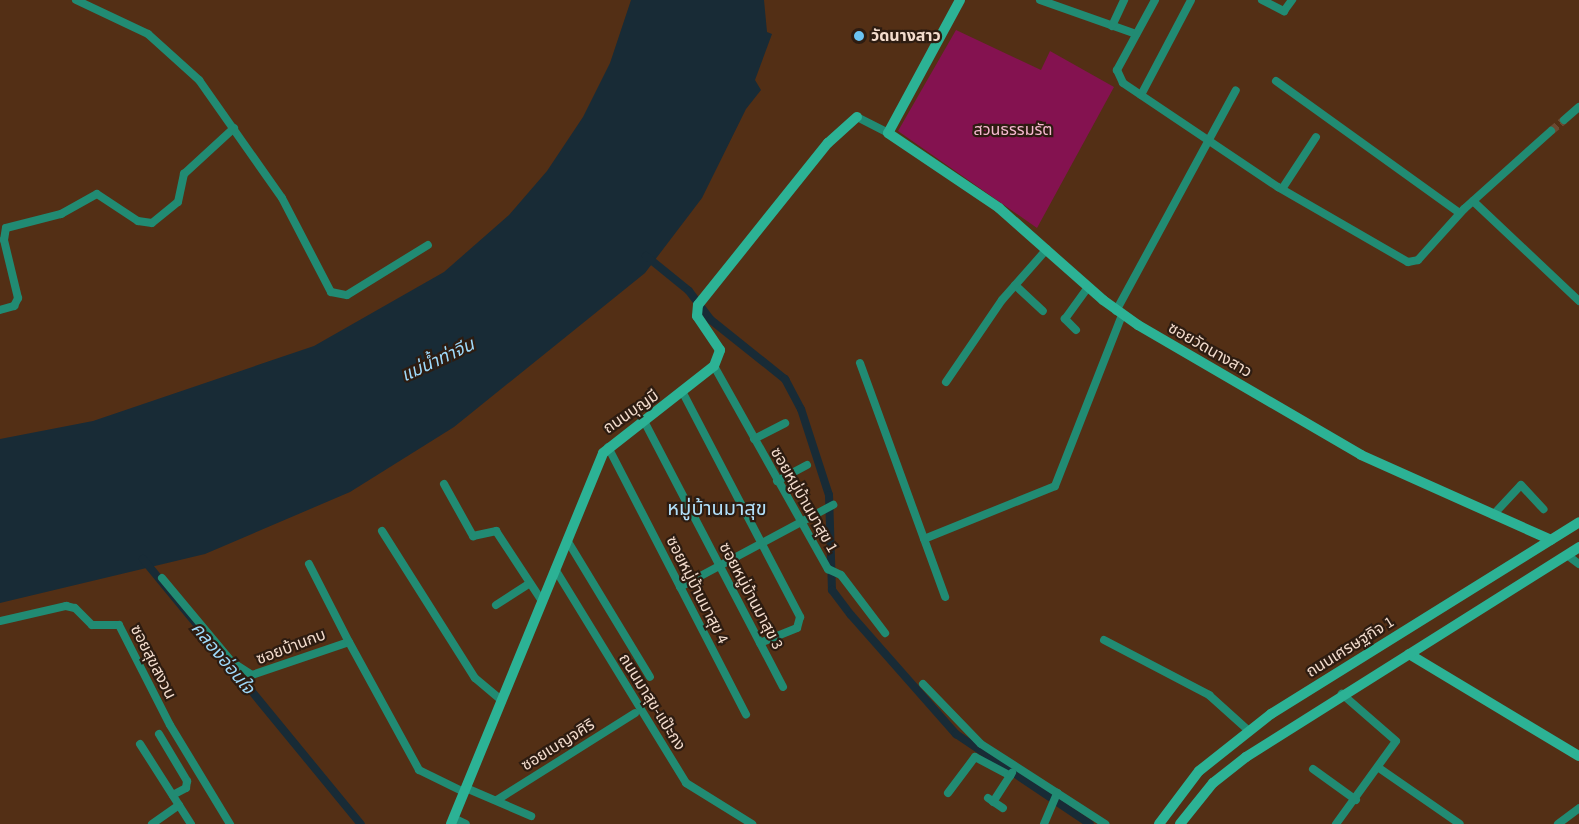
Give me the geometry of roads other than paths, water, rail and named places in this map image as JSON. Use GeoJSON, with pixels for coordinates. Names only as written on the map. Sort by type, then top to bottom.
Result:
{"type":"FeatureCollection","features":[{"type":"Feature","properties":{"kind":"street"},"geometry":{"type":"LineString","coordinates":[[76,0],[148,34],[199,80],[282,198],[331,292],[347,295],[428,245]]}},
{"type":"Feature","properties":{"kind":"street"},"geometry":{"type":"LineString","coordinates":[[714,366],[720,350],[697,316],[699,302],[828,143],[857,117],[888,133],[960,0]]}},
{"type":"Feature","properties":{"kind":"street"},"geometry":{"type":"LineString","coordinates":[[1040,0],[1136,34]]}},
{"type":"Feature","properties":{"kind":"street"},"geometry":{"type":"LineString","coordinates":[[1112,26],[1124,0]]}},
{"type":"Feature","properties":{"kind":"street"},"geometry":{"type":"LineString","coordinates":[[1155,0],[1136,34],[1117,77],[1282,189],[1408,262],[1418,260],[1460,213],[1551,131]]}},
{"type":"Feature","properties":{"kind":"street"},"geometry":{"type":"LineString","coordinates":[[1141,95],[1191,0]]}},
{"type":"Feature","properties":{"kind":"street"},"geometry":{"type":"LineString","coordinates":[[1262,0],[1284,11],[1292,0]]}},
{"type":"Feature","properties":{"kind":"street"},"geometry":{"type":"LineString","coordinates":[[1276,81],[1460,213]]}},
{"type":"Feature","properties":{"kind":"street"},"geometry":{"type":"LineString","coordinates":[[924,539],[1053,488],[1119,313],[1236,90]]}},
{"type":"Feature","properties":{"kind":"street"},"geometry":{"type":"LineString","coordinates":[[1564,120],[1579,107]]}},
{"type":"Feature","properties":{"kind":"street"},"geometry":{"type":"LineString","coordinates":[[0,310],[14,306],[18,298],[4,240],[6,228],[61,214],[97,194],[138,221],[152,223],[178,202],[184,174],[234,128]]}},
{"type":"Feature","properties":{"kind":"street","name":"ซอยวัดนางสาว"},"geometry":{"type":"LineString","coordinates":[[888,133],[999,208],[1119,313],[1314,429],[1493,515],[1551,540]]}},
{"type":"Feature","properties":{"kind":"street"},"geometry":{"type":"LineString","coordinates":[[1282,189],[1316,137]]}},
{"type":"Feature","properties":{"kind":"street"},"geometry":{"type":"LineString","coordinates":[[1473,201],[1579,301]]}},
{"type":"Feature","properties":{"kind":"street"},"geometry":{"type":"LineString","coordinates":[[946,382],[1015,285],[1047,249]]}},
{"type":"Feature","properties":{"kind":"street"},"geometry":{"type":"LineString","coordinates":[[1015,285],[1043,311]]}},
{"type":"Feature","properties":{"kind":"street"},"geometry":{"type":"LineString","coordinates":[[1076,330],[1065,320],[1088,286]]}},
{"type":"Feature","properties":{"kind":"street"},"geometry":{"type":"LineString","coordinates":[[860,363],[945,597]]}},
{"type":"Feature","properties":{"kind":"street","name":"ถนนบุญมี"},"geometry":{"type":"LineString","coordinates":[[452,821],[567,540],[608,447],[683,393],[714,366]]}},
{"type":"Feature","properties":{"kind":"street","name":"ซอยหมู่บ้านมาสุข 1"},"geometry":{"type":"LineString","coordinates":[[714,366],[799,523],[830,572],[841,575],[885,633]]}},
{"type":"Feature","properties":{"kind":"street"},"geometry":{"type":"LineString","coordinates":[[683,393],[801,622],[760,644]]}},
{"type":"Feature","properties":{"kind":"street","name":"ซอยหมู่บ้านมาสุข 3"},"geometry":{"type":"LineString","coordinates":[[644,421],[783,687]]}},
{"type":"Feature","properties":{"kind":"street"},"geometry":{"type":"LineString","coordinates":[[754,439],[785,423]]}},
{"type":"Feature","properties":{"kind":"street","name":"ซอยหมู่บ้านมาสุข 4"},"geometry":{"type":"LineString","coordinates":[[608,447],[746,714]]}},
{"type":"Feature","properties":{"kind":"street"},"geometry":{"type":"LineString","coordinates":[[777,482],[807,465]]}},
{"type":"Feature","properties":{"kind":"street"},"geometry":{"type":"LineString","coordinates":[[444,484],[474,536],[496,531],[542,601]]}},
{"type":"Feature","properties":{"kind":"street"},"geometry":{"type":"LineString","coordinates":[[1493,515],[1521,485],[1543,509]]}},
{"type":"Feature","properties":{"kind":"street"},"geometry":{"type":"LineString","coordinates":[[680,587],[833,505]]}},
{"type":"Feature","properties":{"kind":"street","name":"ถนนเศรษฐกิจ 1"},"geometry":{"type":"LineString","coordinates":[[1159,824],[1183,789],[1249,731],[1579,522]]}},
{"type":"Feature","properties":{"kind":"street"},"geometry":{"type":"LineString","coordinates":[[382,531],[475,678],[501,700]]}},
{"type":"Feature","properties":{"kind":"street"},"geometry":{"type":"LineString","coordinates":[[567,540],[650,677]]}},
{"type":"Feature","properties":{"kind":"street"},"geometry":{"type":"LineString","coordinates":[[1180,824],[1213,783],[1342,693],[1409,654],[1579,547]]}},
{"type":"Feature","properties":{"kind":"street"},"geometry":{"type":"LineString","coordinates":[[1567,555],[1579,564]]}},
{"type":"Feature","properties":{"kind":"street"},"geometry":{"type":"LineString","coordinates":[[309,564],[349,642]]}},
{"type":"Feature","properties":{"kind":"street","name":"ถนนมาสุข-แป๊ะกง"},"geometry":{"type":"LineString","coordinates":[[555,569],[686,783],[752,824]]}},
{"type":"Feature","properties":{"kind":"street","name":"ซอยบ้านกบ"},"geometry":{"type":"LineString","coordinates":[[162,578],[232,662],[252,675],[349,642],[419,770],[465,790]]}},
{"type":"Feature","properties":{"kind":"street"},"geometry":{"type":"LineString","coordinates":[[496,605],[530,583]]}},
{"type":"Feature","properties":{"kind":"street"},"geometry":{"type":"LineString","coordinates":[[1450,602],[1462,620]]}},
{"type":"Feature","properties":{"kind":"street","name":"ซอยสุขสงวน"},"geometry":{"type":"LineString","coordinates":[[0,621],[66,606],[75,608],[92,625],[119,625],[170,724],[230,824]]}},
{"type":"Feature","properties":{"kind":"street"},"geometry":{"type":"LineString","coordinates":[[1104,640],[1209,695],[1249,731]]}},
{"type":"Feature","properties":{"kind":"street"},"geometry":{"type":"LineString","coordinates":[[1409,654],[1579,756]]}},
{"type":"Feature","properties":{"kind":"street"},"geometry":{"type":"LineString","coordinates":[[923,684],[981,744],[1105,824]]}},
{"type":"Feature","properties":{"kind":"street"},"geometry":{"type":"LineString","coordinates":[[1336,824],[1379,768],[1395,738],[1342,693]]}},
{"type":"Feature","properties":{"kind":"street","name":"ซอยเบญจศิริ"},"geometry":{"type":"LineString","coordinates":[[496,800],[635,713]]}},
{"type":"Feature","properties":{"kind":"street"},"geometry":{"type":"LineString","coordinates":[[159,734],[187,782],[186,788],[172,795]]}},
{"type":"Feature","properties":{"kind":"street"},"geometry":{"type":"LineString","coordinates":[[140,744],[191,824]]}},
{"type":"Feature","properties":{"kind":"street"},"geometry":{"type":"LineString","coordinates":[[948,793],[975,757],[1010,776]]}},
{"type":"Feature","properties":{"kind":"street"},"geometry":{"type":"LineString","coordinates":[[1003,808],[990,800],[1015,767]]}},
{"type":"Feature","properties":{"kind":"street"},"geometry":{"type":"LineString","coordinates":[[1379,768],[1460,824]]}},
{"type":"Feature","properties":{"kind":"street"},"geometry":{"type":"LineString","coordinates":[[1313,770],[1356,800]]}},
{"type":"Feature","properties":{"kind":"street"},"geometry":{"type":"LineString","coordinates":[[465,790],[496,800],[531,816]]}},
{"type":"Feature","properties":{"kind":"street"},"geometry":{"type":"LineString","coordinates":[[1044,824],[1057,794]]}},
{"type":"Feature","properties":{"kind":"street"},"geometry":{"type":"LineString","coordinates":[[152,824],[179,806]]}},
{"type":"Feature","properties":{"kind":"street"},"geometry":{"type":"LineString","coordinates":[[1558,824],[1579,808]]}},
{"type":"Feature","properties":{"kind":"street"},"geometry":{"type":"LineString","coordinates":[[452,821],[466,824]]}},
{"type":"Feature","properties":{"kind":"water","name":"แม่น้ำท่าจีน"},"geometry":{"type":"Polygon","coordinates":[[[631,0],[764,0],[767,32],[772,34],[755,80],[761,90],[746,109],[702,198],[645,273],[454,427],[350,492],[205,554],[0,603],[0,439],[93,421],[314,346],[444,272],[509,215],[547,171],[583,117],[610,63],[631,0]]]}},
{"type":"Feature","properties":{"kind":"waterway"},"geometry":{"type":"LineString","coordinates":[[646,256],[689,291],[711,320],[785,379],[801,409],[829,495],[832,590],[851,615],[956,734],[1090,824]]}},
{"type":"Feature","properties":{"kind":"waterway","name":"คลองอ่อนใจ"},"geometry":{"type":"LineString","coordinates":[[143,559],[361,824]]}},
{"type":"Feature","properties":{"kind":"tunnel"},"geometry":{"type":"LineString","coordinates":[[1551,131],[1564,120]]}},
{"type":"Feature","properties":{"kind":"place","name":"วัดนางสาว"},"geometry":{"type":"Point","coordinates":[859,36]}},
{"type":"Feature","properties":{"kind":"district","name":"หมู่บ้านมาสุข"},"geometry":{"type":"Point","coordinates":[717,509]}},
{"type":"Feature","properties":{"kind":"park label","name":"สวนธรรมรัต"},"geometry":{"type":"Point","coordinates":[1013,130]}}]}
